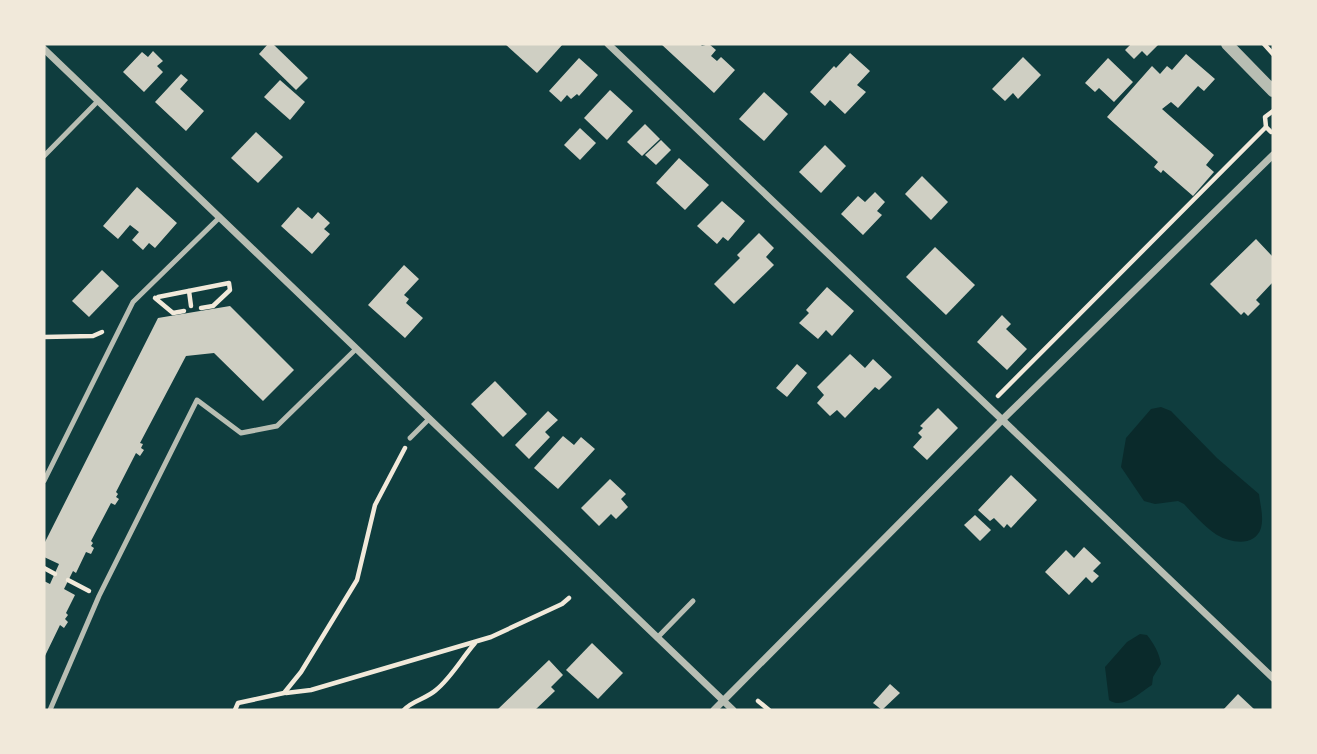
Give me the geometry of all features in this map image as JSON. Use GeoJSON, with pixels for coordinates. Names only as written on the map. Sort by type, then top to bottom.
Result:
{"type":"FeatureCollection","features":[{"type":"Feature","properties":{"kind":"street"},"geometry":{"type":"LineString","coordinates":[[608,44],[1273,678]]}},
{"type":"Feature","properties":{"kind":"street"},"geometry":{"type":"LineString","coordinates":[[1227,44],[1273,92]]}},
{"type":"Feature","properties":{"kind":"street"},"geometry":{"type":"LineString","coordinates":[[44,49],[733,710]]}},
{"type":"Feature","properties":{"kind":"street"},"geometry":{"type":"LineString","coordinates":[[714,710],[1002,420],[1273,155]]}},
{"type":"Feature","properties":{"kind":"lane"},"geometry":{"type":"LineString","coordinates":[[44,156],[98,101]]}},
{"type":"Feature","properties":{"kind":"lane"},"geometry":{"type":"LineString","coordinates":[[44,481],[133,302],[220,217]]}},
{"type":"Feature","properties":{"kind":"lane"},"geometry":{"type":"LineString","coordinates":[[50,710],[99,596],[197,400],[241,433],[277,426],[356,349]]}},
{"type":"Feature","properties":{"kind":"lane"},"geometry":{"type":"LineString","coordinates":[[410,438],[429,419]]}},
{"type":"Feature","properties":{"kind":"lane"},"geometry":{"type":"LineString","coordinates":[[657,638],[693,601]]}},
{"type":"Feature","properties":{"kind":"path"},"geometry":{"type":"LineString","coordinates":[[1264,44],[1273,54]]}},
{"type":"Feature","properties":{"kind":"path"},"geometry":{"type":"LineString","coordinates":[[1271,132],[1266,127],[1265,117],[1273,111]]}},
{"type":"Feature","properties":{"kind":"path"},"geometry":{"type":"LineString","coordinates":[[988,407],[1266,127]]}},
{"type":"Feature","properties":{"kind":"path"},"geometry":{"type":"LineString","coordinates":[[154,297],[229,284],[230,290],[212,306],[201,308]]}},
{"type":"Feature","properties":{"kind":"path"},"geometry":{"type":"LineString","coordinates":[[145,290],[173,313],[184,311]]}},
{"type":"Feature","properties":{"kind":"path"},"geometry":{"type":"LineString","coordinates":[[189,291],[191,306]]}},
{"type":"Feature","properties":{"kind":"path"},"geometry":{"type":"LineString","coordinates":[[44,337],[93,336],[122,325]]}},
{"type":"Feature","properties":{"kind":"path"},"geometry":{"type":"LineString","coordinates":[[284,693],[301,673],[358,580],[375,505],[410,438]]}},
{"type":"Feature","properties":{"kind":"path"},"geometry":{"type":"LineString","coordinates":[[44,568],[55,574]]}},
{"type":"Feature","properties":{"kind":"path"},"geometry":{"type":"LineString","coordinates":[[68,580],[99,596]]}},
{"type":"Feature","properties":{"kind":"path"},"geometry":{"type":"LineString","coordinates":[[235,710],[238,704],[284,693],[311,690],[475,642],[562,604],[569,598]]}},
{"type":"Feature","properties":{"kind":"path"},"geometry":{"type":"LineString","coordinates":[[404,710],[409,704],[421,701],[438,689],[475,642]]}},
{"type":"Feature","properties":{"kind":"path"},"geometry":{"type":"LineString","coordinates":[[758,701],[766,710]]}},
{"type":"Feature","properties":{"kind":"water"},"geometry":{"type":"Polygon","coordinates":[[[1161,407],[1171,411],[1217,458],[1259,494],[1262,524],[1254,538],[1242,542],[1217,535],[1178,501],[1155,504],[1144,501],[1121,467],[1126,438],[1151,409],[1161,407]]]}},
{"type":"Feature","properties":{"kind":"water"},"geometry":{"type":"Polygon","coordinates":[[[1140,634],[1147,635],[1152,642],[1161,664],[1153,677],[1152,685],[1125,702],[1114,703],[1109,700],[1105,667],[1127,642],[1140,634]]]}},
{"type":"Feature","properties":{"kind":"building"},"geometry":{"type":"Polygon","coordinates":[[[268,44],[273,44],[308,78],[296,90],[259,54],[268,44]]]}},
{"type":"Feature","properties":{"kind":"building"},"geometry":{"type":"Polygon","coordinates":[[[505,44],[563,44],[537,73],[505,44]]]}},
{"type":"Feature","properties":{"kind":"building"},"geometry":{"type":"Polygon","coordinates":[[[661,44],[709,44],[716,50],[711,56],[717,61],[721,57],[735,70],[714,93],[661,44]]]}},
{"type":"Feature","properties":{"kind":"building"},"geometry":{"type":"Polygon","coordinates":[[[1131,44],[1159,44],[1147,56],[1142,51],[1134,59],[1125,50],[1131,44]]]}},
{"type":"Feature","properties":{"kind":"building"},"geometry":{"type":"Polygon","coordinates":[[[153,51],[163,61],[157,66],[163,72],[144,92],[123,72],[142,52],[148,57],[153,51]]]}},
{"type":"Feature","properties":{"kind":"building"},"geometry":{"type":"Polygon","coordinates":[[[850,53],[870,71],[857,85],[866,92],[845,114],[830,100],[825,106],[810,92],[850,53]]]}},
{"type":"Feature","properties":{"kind":"building"},"geometry":{"type":"Polygon","coordinates":[[[1186,54],[1215,79],[1204,91],[1198,86],[1178,108],[1171,102],[1162,109],[1214,155],[1206,165],[1214,172],[1193,196],[1163,170],[1161,173],[1154,167],[1158,162],[1107,117],[1152,66],[1160,74],[1167,66],[1172,70],[1186,54]]]}},
{"type":"Feature","properties":{"kind":"building"},"geometry":{"type":"Polygon","coordinates":[[[1023,57],[1041,75],[1018,99],[1013,93],[1005,101],[992,89],[1023,57]]]}},
{"type":"Feature","properties":{"kind":"building"},"geometry":{"type":"Polygon","coordinates":[[[579,58],[598,75],[579,96],[577,94],[571,99],[567,95],[561,102],[549,91],[579,58]]]}},
{"type":"Feature","properties":{"kind":"building"},"geometry":{"type":"Polygon","coordinates":[[[1108,58],[1133,82],[1114,102],[1099,88],[1095,92],[1085,83],[1108,58]]]}},
{"type":"Feature","properties":{"kind":"building"},"geometry":{"type":"Polygon","coordinates":[[[181,74],[188,80],[180,89],[204,111],[186,131],[155,102],[181,74]]]}},
{"type":"Feature","properties":{"kind":"building"},"geometry":{"type":"Polygon","coordinates":[[[280,80],[305,102],[290,120],[264,97],[280,80]]]}},
{"type":"Feature","properties":{"kind":"building"},"geometry":{"type":"Polygon","coordinates":[[[610,90],[633,111],[607,140],[584,118],[610,90]]]}},
{"type":"Feature","properties":{"kind":"building"},"geometry":{"type":"Polygon","coordinates":[[[764,92],[788,114],[764,141],[739,119],[764,92]]]}},
{"type":"Feature","properties":{"kind":"building"},"geometry":{"type":"Polygon","coordinates":[[[645,124],[660,139],[642,156],[627,142],[645,124]]]}},
{"type":"Feature","properties":{"kind":"building"},"geometry":{"type":"Polygon","coordinates":[[[580,128],[596,143],[580,160],[564,145],[580,128]]]}},
{"type":"Feature","properties":{"kind":"building"},"geometry":{"type":"Polygon","coordinates":[[[256,132],[283,157],[258,183],[231,158],[256,132]]]}},
{"type":"Feature","properties":{"kind":"building"},"geometry":{"type":"Polygon","coordinates":[[[661,140],[671,150],[656,165],[645,155],[661,140]]]}},
{"type":"Feature","properties":{"kind":"building"},"geometry":{"type":"Polygon","coordinates":[[[825,145],[846,166],[821,193],[799,172],[825,145]]]}},
{"type":"Feature","properties":{"kind":"building"},"geometry":{"type":"Polygon","coordinates":[[[679,158],[709,185],[685,210],[656,183],[679,158]]]}},
{"type":"Feature","properties":{"kind":"building"},"geometry":{"type":"Polygon","coordinates":[[[922,176],[948,202],[931,220],[905,194],[922,176]]]}},
{"type":"Feature","properties":{"kind":"building"},"geometry":{"type":"Polygon","coordinates":[[[137,187],[177,223],[155,248],[149,243],[143,250],[132,240],[139,232],[130,225],[118,239],[103,226],[137,187]]]}},
{"type":"Feature","properties":{"kind":"building"},"geometry":{"type":"Polygon","coordinates":[[[875,192],[885,202],[877,211],[882,215],[863,235],[841,214],[858,196],[865,202],[875,192]]]}},
{"type":"Feature","properties":{"kind":"building"},"geometry":{"type":"Polygon","coordinates":[[[722,201],[745,221],[728,241],[723,237],[717,244],[697,226],[722,201]]]}},
{"type":"Feature","properties":{"kind":"building"},"geometry":{"type":"Polygon","coordinates":[[[298,207],[312,219],[318,212],[330,223],[324,229],[330,234],[312,254],[281,226],[298,207]]]}},
{"type":"Feature","properties":{"kind":"building"},"geometry":{"type":"Polygon","coordinates":[[[759,233],[774,248],[766,257],[774,265],[734,304],[714,284],[740,258],[737,255],[759,233]]]}},
{"type":"Feature","properties":{"kind":"building"},"geometry":{"type":"Polygon","coordinates":[[[1256,239],[1273,257],[1273,282],[1256,300],[1260,304],[1248,316],[1244,312],[1241,315],[1210,284],[1256,239]]]}},
{"type":"Feature","properties":{"kind":"building"},"geometry":{"type":"Polygon","coordinates":[[[935,247],[975,285],[946,315],[906,277],[935,247]]]}},
{"type":"Feature","properties":{"kind":"building"},"geometry":{"type":"Polygon","coordinates":[[[404,265],[419,279],[404,295],[409,299],[406,303],[423,318],[405,338],[368,305],[404,265]]]}},
{"type":"Feature","properties":{"kind":"building"},"geometry":{"type":"Polygon","coordinates":[[[102,270],[119,286],[89,317],[72,301],[102,270]]]}},
{"type":"Feature","properties":{"kind":"building"},"geometry":{"type":"Polygon","coordinates":[[[827,287],[854,311],[832,336],[826,330],[818,339],[799,323],[809,313],[806,310],[827,287]]]}},
{"type":"Feature","properties":{"kind":"building"},"geometry":{"type":"Polygon","coordinates":[[[230,306],[294,370],[263,401],[214,353],[186,356],[140,443],[143,444],[141,448],[144,450],[140,456],[136,453],[116,492],[119,499],[115,505],[111,503],[91,541],[94,548],[91,554],[86,552],[76,573],[73,571],[64,589],[75,595],[66,613],[68,615],[65,619],[68,622],[64,628],[60,625],[44,658],[44,581],[50,584],[59,564],[44,557],[44,544],[158,318],[230,306]]]}},
{"type":"Feature","properties":{"kind":"building"},"geometry":{"type":"Polygon","coordinates":[[[1002,315],[1011,324],[1006,329],[1027,349],[1007,370],[977,342],[1002,315]]]}},
{"type":"Feature","properties":{"kind":"building"},"geometry":{"type":"Polygon","coordinates":[[[850,354],[865,368],[873,359],[892,377],[879,390],[875,387],[845,418],[837,410],[830,416],[817,403],[824,395],[817,387],[850,354]]]}},
{"type":"Feature","properties":{"kind":"building"},"geometry":{"type":"Polygon","coordinates":[[[797,364],[807,373],[787,397],[776,388],[797,364]]]}},
{"type":"Feature","properties":{"kind":"building"},"geometry":{"type":"Polygon","coordinates":[[[495,381],[527,414],[503,437],[471,404],[495,381]]]}},
{"type":"Feature","properties":{"kind":"building"},"geometry":{"type":"Polygon","coordinates":[[[938,408],[958,428],[927,460],[913,447],[922,437],[918,433],[923,428],[920,426],[938,408]]]}},
{"type":"Feature","properties":{"kind":"building"},"geometry":{"type":"Polygon","coordinates":[[[548,411],[558,420],[545,432],[550,437],[529,459],[515,445],[548,411]]]}},
{"type":"Feature","properties":{"kind":"building"},"geometry":{"type":"Polygon","coordinates":[[[563,436],[574,445],[581,437],[595,449],[558,489],[534,468],[563,436]]]}},
{"type":"Feature","properties":{"kind":"building"},"geometry":{"type":"Polygon","coordinates":[[[1011,475],[1037,500],[1011,528],[1007,524],[1004,528],[994,518],[990,521],[978,510],[1011,475]]]}},
{"type":"Feature","properties":{"kind":"building"},"geometry":{"type":"Polygon","coordinates":[[[610,479],[626,494],[621,499],[628,507],[616,519],[611,514],[599,526],[581,508],[610,479]]]}},
{"type":"Feature","properties":{"kind":"building"},"geometry":{"type":"Polygon","coordinates":[[[975,515],[991,530],[980,541],[964,525],[975,515]]]}},
{"type":"Feature","properties":{"kind":"building"},"geometry":{"type":"Polygon","coordinates":[[[1084,547],[1101,563],[1093,571],[1099,576],[1092,583],[1086,577],[1069,595],[1045,572],[1066,550],[1074,558],[1084,547]]]}},
{"type":"Feature","properties":{"kind":"building"},"geometry":{"type":"Polygon","coordinates":[[[592,643],[623,673],[598,699],[566,670],[592,643]]]}},
{"type":"Feature","properties":{"kind":"building"},"geometry":{"type":"Polygon","coordinates":[[[549,660],[563,675],[551,687],[555,691],[535,710],[497,710],[549,660]]]}},
{"type":"Feature","properties":{"kind":"building"},"geometry":{"type":"Polygon","coordinates":[[[890,684],[900,693],[882,710],[873,703],[890,684]]]}},
{"type":"Feature","properties":{"kind":"building"},"geometry":{"type":"Polygon","coordinates":[[[1238,694],[1255,710],[1223,710],[1238,694]]]}}]}
